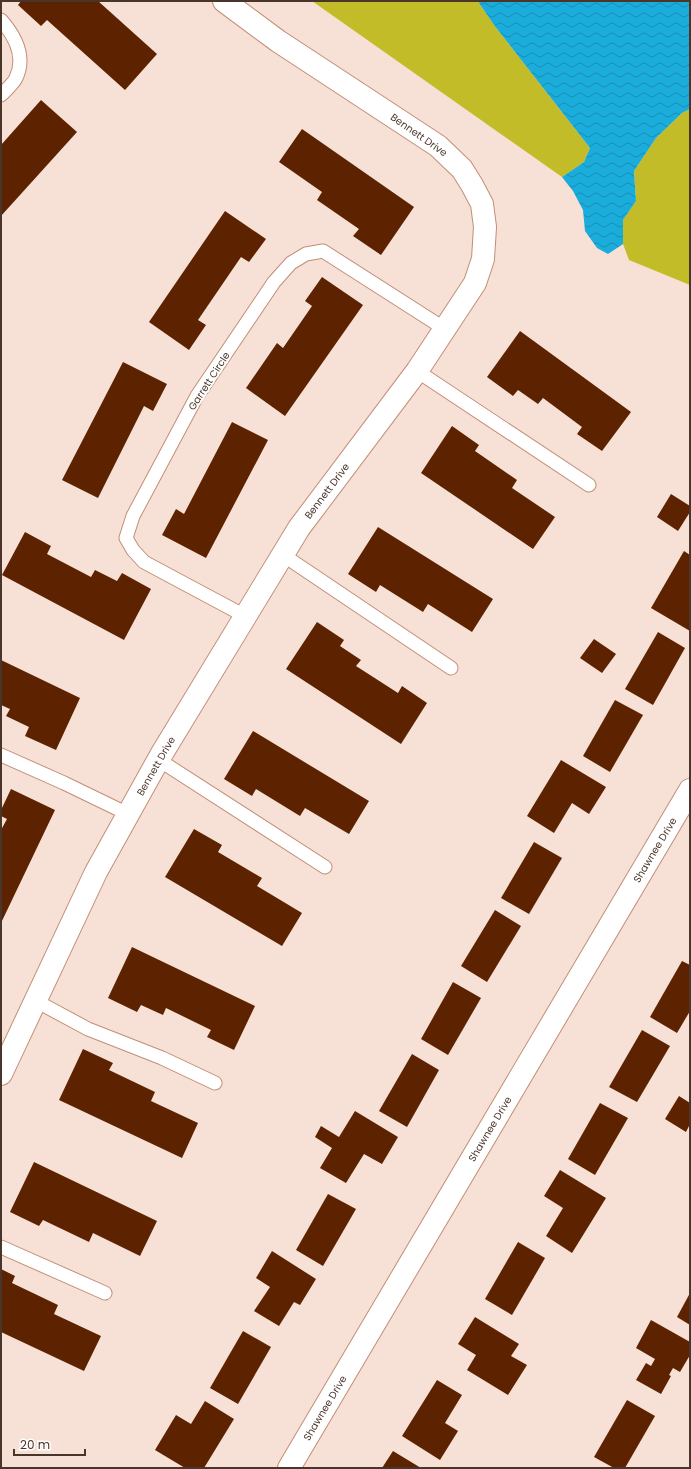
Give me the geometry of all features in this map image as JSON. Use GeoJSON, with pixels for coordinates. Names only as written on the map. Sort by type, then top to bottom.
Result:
{"type":"FeatureCollection","features":[{"type":"Feature","properties":{"kind":"street","name":"Bennett Drive"},"geometry":{"type":"LineString","coordinates":[[1,1074],[96,872],[159,760],[299,528],[417,371],[475,284],[483,259],[485,227],[482,204],[462,169],[438,146],[278,41],[224,1]]}},
{"type":"Feature","properties":{"kind":"street","name":"Shawnee Drive"},"geometry":{"type":"LineString","coordinates":[[289,1468],[683,817],[690,790]]}},
{"type":"Feature","properties":{"kind":"lane"},"geometry":{"type":"LineString","coordinates":[[1,20],[14,36],[19,52],[19,68],[15,79],[1,95]]}},
{"type":"Feature","properties":{"kind":"lane","name":"Garrett Circle"},"geometry":{"type":"LineString","coordinates":[[245,616],[144,562],[132,550],[126,538],[133,516],[197,396],[274,282],[291,263],[306,254],[323,251],[445,329]]}},
{"type":"Feature","properties":{"kind":"lane"},"geometry":{"type":"LineString","coordinates":[[417,371],[589,485]]}},
{"type":"Feature","properties":{"kind":"lane"},"geometry":{"type":"LineString","coordinates":[[283,555],[451,668]]}},
{"type":"Feature","properties":{"kind":"lane"},"geometry":{"type":"LineString","coordinates":[[1,755],[128,814]]}},
{"type":"Feature","properties":{"kind":"lane"},"geometry":{"type":"LineString","coordinates":[[159,760],[325,867]]}},
{"type":"Feature","properties":{"kind":"lane"},"geometry":{"type":"LineString","coordinates":[[36,1001],[88,1029],[162,1058],[215,1083]]}},
{"type":"Feature","properties":{"kind":"lane"},"geometry":{"type":"LineString","coordinates":[[1,1247],[105,1293]]}},
{"type":"Feature","properties":{"kind":"shaded area"},"geometry":{"type":"Polygon","coordinates":[[[312,1],[479,1],[494,25],[590,148],[584,162],[562,177],[312,1]]]}},
{"type":"Feature","properties":{"kind":"shaded area"},"geometry":{"type":"Polygon","coordinates":[[[690,109],[690,285],[629,260],[623,244],[623,220],[636,201],[634,171],[656,138],[682,113],[690,109]]]}},
{"type":"Feature","properties":{"kind":"water"},"geometry":{"type":"Polygon","coordinates":[[[479,1],[690,1],[690,109],[682,113],[656,138],[634,171],[636,201],[623,220],[623,244],[608,254],[597,248],[585,231],[583,210],[573,191],[562,177],[584,162],[590,148],[494,25],[479,1]]]}},
{"type":"Feature","properties":{"kind":"building"},"geometry":{"type":"Polygon","coordinates":[[[21,1],[98,1],[157,54],[125,90],[47,20],[41,26],[18,5],[21,1]]]}},
{"type":"Feature","properties":{"kind":"building"},"geometry":{"type":"Polygon","coordinates":[[[41,100],[77,132],[1,216],[1,145],[41,100]]]}},
{"type":"Feature","properties":{"kind":"building"},"geometry":{"type":"Polygon","coordinates":[[[302,129],[414,207],[381,255],[353,236],[359,229],[317,200],[322,192],[279,162],[302,129]]]}},
{"type":"Feature","properties":{"kind":"building"},"geometry":{"type":"Polygon","coordinates":[[[225,211],[266,239],[249,262],[241,257],[198,320],[206,325],[189,350],[149,322],[225,211]]]}},
{"type":"Feature","properties":{"kind":"building"},"geometry":{"type":"Polygon","coordinates":[[[322,277],[363,305],[285,416],[246,388],[277,343],[283,348],[312,306],[305,301],[322,277]]]}},
{"type":"Feature","properties":{"kind":"building"},"geometry":{"type":"Polygon","coordinates":[[[520,331],[631,412],[602,451],[577,434],[582,427],[543,398],[538,404],[518,390],[513,396],[487,377],[520,331]]]}},
{"type":"Feature","properties":{"kind":"building"},"geometry":{"type":"Polygon","coordinates":[[[123,362],[167,384],[153,411],[144,406],[98,498],[62,480],[123,362]]]}},
{"type":"Feature","properties":{"kind":"building"},"geometry":{"type":"Polygon","coordinates":[[[232,422],[268,440],[206,558],[162,535],[176,509],[184,514],[232,422]]]}},
{"type":"Feature","properties":{"kind":"building"},"geometry":{"type":"Polygon","coordinates":[[[452,426],[479,445],[475,451],[517,480],[512,488],[555,517],[533,549],[421,473],[452,426]]]}},
{"type":"Feature","properties":{"kind":"building"},"geometry":{"type":"Polygon","coordinates":[[[671,494],[690,506],[690,512],[678,531],[657,517],[671,494]]]}},
{"type":"Feature","properties":{"kind":"building"},"geometry":{"type":"Polygon","coordinates":[[[378,527],[493,599],[472,632],[428,604],[423,612],[380,585],[376,592],[348,574],[378,527]]]}},
{"type":"Feature","properties":{"kind":"building"},"geometry":{"type":"Polygon","coordinates":[[[25,532],[51,546],[47,554],[91,577],[95,570],[117,581],[122,573],[151,589],[124,640],[2,575],[25,532]]]}},
{"type":"Feature","properties":{"kind":"building"},"geometry":{"type":"Polygon","coordinates":[[[684,551],[690,555],[690,631],[651,608],[684,551]]]}},
{"type":"Feature","properties":{"kind":"building"},"geometry":{"type":"Polygon","coordinates":[[[317,622],[344,640],[340,646],[361,660],[356,666],[398,693],[402,686],[427,703],[401,744],[286,669],[317,622]]]}},
{"type":"Feature","properties":{"kind":"building"},"geometry":{"type":"Polygon","coordinates":[[[658,632],[685,648],[653,705],[625,689],[658,632]]]}},
{"type":"Feature","properties":{"kind":"building"},"geometry":{"type":"Polygon","coordinates":[[[594,639],[616,654],[602,673],[580,658],[594,639]]]}},
{"type":"Feature","properties":{"kind":"building"},"geometry":{"type":"Polygon","coordinates":[[[1,660],[80,698],[56,750],[25,736],[29,727],[6,716],[10,709],[1,705],[1,660]]]}},
{"type":"Feature","properties":{"kind":"building"},"geometry":{"type":"Polygon","coordinates":[[[615,700],[643,715],[610,772],[583,756],[615,700]]]}},
{"type":"Feature","properties":{"kind":"building"},"geometry":{"type":"Polygon","coordinates":[[[253,731],[369,801],[349,834],[305,808],[300,816],[256,789],[252,796],[224,779],[253,731]]]}},
{"type":"Feature","properties":{"kind":"building"},"geometry":{"type":"Polygon","coordinates":[[[561,760],[606,787],[589,814],[572,803],[554,833],[527,816],[561,760]]]}},
{"type":"Feature","properties":{"kind":"building"},"geometry":{"type":"Polygon","coordinates":[[[11,789],[55,810],[1,923],[1,830],[7,819],[1,816],[1,810],[11,789]]]}},
{"type":"Feature","properties":{"kind":"building"},"geometry":{"type":"Polygon","coordinates":[[[194,829],[222,845],[218,852],[262,878],[257,886],[302,913],[282,946],[165,877],[194,829]]]}},
{"type":"Feature","properties":{"kind":"building"},"geometry":{"type":"Polygon","coordinates":[[[534,842],[562,858],[529,914],[501,898],[534,842]]]}},
{"type":"Feature","properties":{"kind":"building"},"geometry":{"type":"Polygon","coordinates":[[[495,910],[521,926],[487,982],[461,966],[495,910]]]}},
{"type":"Feature","properties":{"kind":"building"},"geometry":{"type":"Polygon","coordinates":[[[132,947],[255,1006],[234,1050],[207,1037],[211,1030],[166,1008],[163,1015],[141,1005],[137,1012],[108,998],[132,947]]]}},
{"type":"Feature","properties":{"kind":"building"},"geometry":{"type":"Polygon","coordinates":[[[682,961],[690,965],[690,1011],[677,1033],[650,1017],[682,961]]]}},
{"type":"Feature","properties":{"kind":"building"},"geometry":{"type":"Polygon","coordinates":[[[453,982],[481,998],[448,1055],[421,1039],[453,982]]]}},
{"type":"Feature","properties":{"kind":"building"},"geometry":{"type":"Polygon","coordinates":[[[642,1030],[670,1046],[637,1102],[609,1087],[642,1030]]]}},
{"type":"Feature","properties":{"kind":"building"},"geometry":{"type":"Polygon","coordinates":[[[83,1049],[113,1063],[109,1070],[155,1092],[151,1101],[198,1123],[182,1158],[59,1100],[83,1049]]]}},
{"type":"Feature","properties":{"kind":"building"},"geometry":{"type":"Polygon","coordinates":[[[412,1054],[439,1070],[407,1127],[379,1111],[412,1054]]]}},
{"type":"Feature","properties":{"kind":"building"},"geometry":{"type":"Polygon","coordinates":[[[679,1096],[690,1103],[690,1124],[686,1132],[665,1119],[679,1096]]]}},
{"type":"Feature","properties":{"kind":"building"},"geometry":{"type":"Polygon","coordinates":[[[600,1103],[628,1118],[595,1175],[568,1159],[600,1103]]]}},
{"type":"Feature","properties":{"kind":"building"},"geometry":{"type":"Polygon","coordinates":[[[355,1111],[398,1137],[382,1164],[364,1154],[346,1183],[320,1168],[332,1148],[315,1137],[321,1126],[339,1137],[355,1111]]]}},
{"type":"Feature","properties":{"kind":"building"},"geometry":{"type":"Polygon","coordinates":[[[34,1162],[157,1221],[140,1256],[93,1233],[89,1242],[43,1220],[39,1226],[10,1212],[34,1162]]]}},
{"type":"Feature","properties":{"kind":"building"},"geometry":{"type":"Polygon","coordinates":[[[560,1170],[606,1198],[572,1253],[546,1236],[563,1208],[544,1196],[560,1170]]]}},
{"type":"Feature","properties":{"kind":"building"},"geometry":{"type":"Polygon","coordinates":[[[328,1194],[356,1209],[323,1266],[296,1250],[328,1194]]]}},
{"type":"Feature","properties":{"kind":"building"},"geometry":{"type":"Polygon","coordinates":[[[518,1242],[545,1258],[512,1315],[485,1299],[518,1242]]]}},
{"type":"Feature","properties":{"kind":"building"},"geometry":{"type":"Polygon","coordinates":[[[272,1251],[316,1279],[300,1305],[294,1302],[279,1326],[254,1311],[270,1287],[256,1278],[272,1251]]]}},
{"type":"Feature","properties":{"kind":"building"},"geometry":{"type":"Polygon","coordinates":[[[1,1269],[15,1276],[12,1283],[58,1305],[54,1314],[101,1336],[84,1371],[1,1332],[1,1269]]]}},
{"type":"Feature","properties":{"kind":"building"},"geometry":{"type":"Polygon","coordinates":[[[690,1293],[690,1325],[677,1317],[690,1293]]]}},
{"type":"Feature","properties":{"kind":"building"},"geometry":{"type":"Polygon","coordinates":[[[475,1317],[519,1344],[511,1356],[527,1365],[508,1395],[467,1370],[476,1355],[458,1344],[475,1317]]]}},
{"type":"Feature","properties":{"kind":"building"},"geometry":{"type":"Polygon","coordinates":[[[651,1320],[690,1342],[690,1355],[680,1372],[673,1368],[669,1375],[671,1376],[661,1394],[636,1380],[646,1363],[651,1366],[655,1359],[636,1348],[651,1320]]]}},
{"type":"Feature","properties":{"kind":"building"},"geometry":{"type":"Polygon","coordinates":[[[243,1331],[271,1347],[238,1404],[210,1388],[243,1331]]]}},
{"type":"Feature","properties":{"kind":"building"},"geometry":{"type":"Polygon","coordinates":[[[437,1380],[462,1395],[445,1423],[458,1431],[440,1460],[402,1436],[437,1380]]]}},
{"type":"Feature","properties":{"kind":"building"},"geometry":{"type":"Polygon","coordinates":[[[627,1400],[655,1416],[625,1468],[614,1468],[594,1457],[627,1400]]]}},
{"type":"Feature","properties":{"kind":"building"},"geometry":{"type":"Polygon","coordinates":[[[205,1401],[234,1419],[204,1468],[185,1468],[155,1450],[176,1415],[191,1424],[205,1401]]]}},
{"type":"Feature","properties":{"kind":"building"},"geometry":{"type":"Polygon","coordinates":[[[393,1451],[421,1468],[382,1468],[393,1451]]]}}]}
